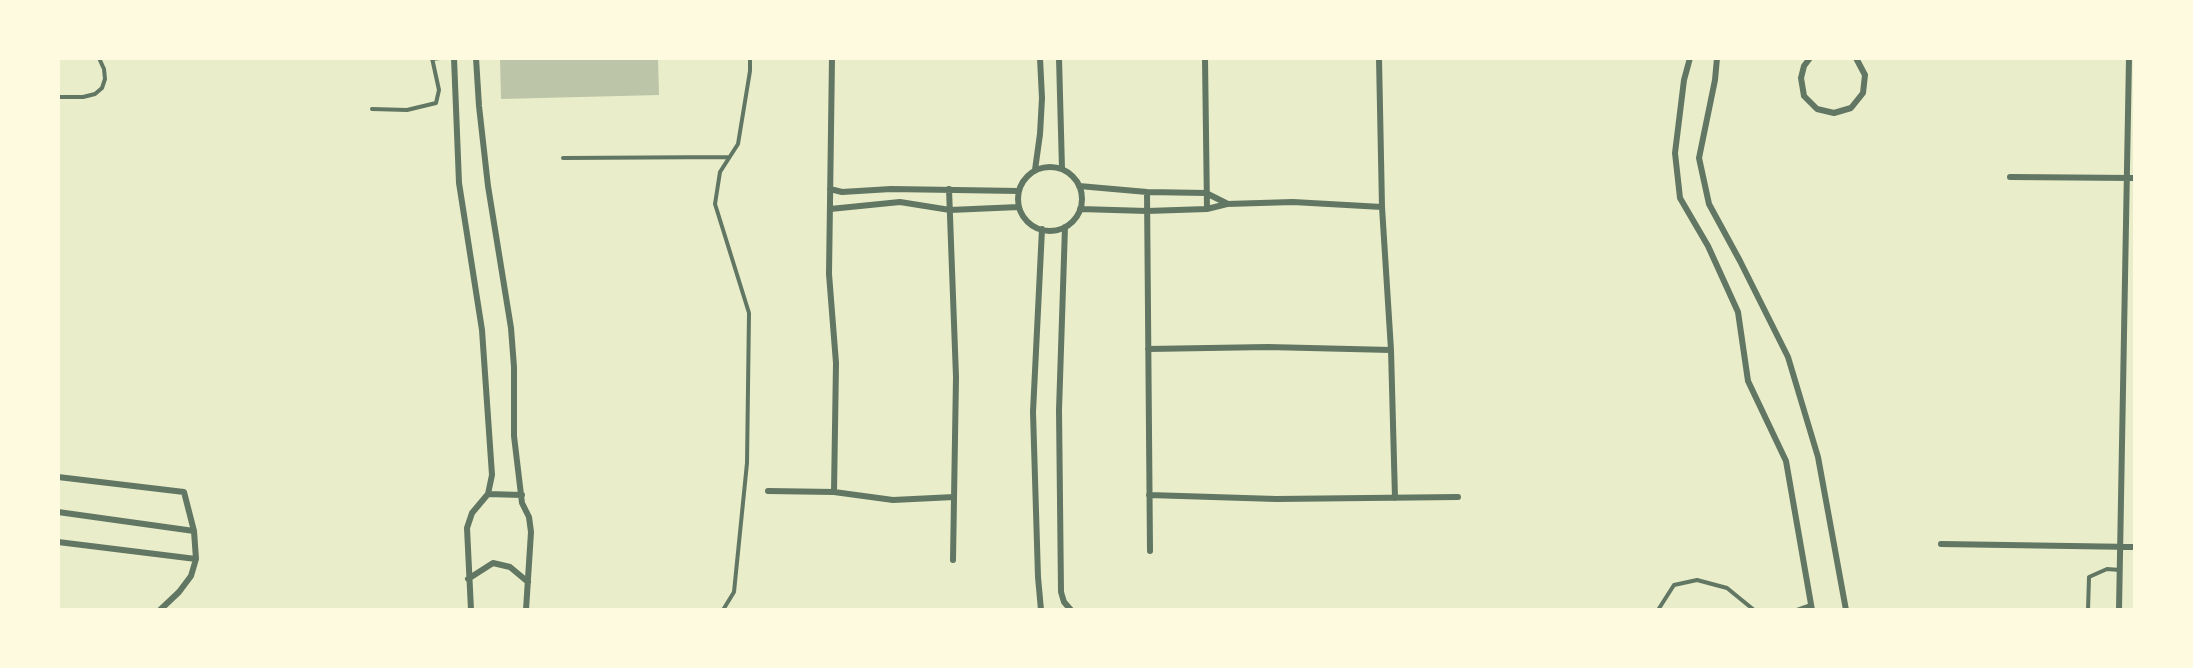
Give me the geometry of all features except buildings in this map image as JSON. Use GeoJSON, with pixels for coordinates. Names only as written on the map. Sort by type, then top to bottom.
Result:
{"type":"FeatureCollection","features":[{"type":"Feature","properties":{"kind":"street"},"geometry":{"type":"LineString","coordinates":[[454,58],[459,183],[482,330],[492,475],[488,494],[472,513],[467,528],[471,609]]}},
{"type":"Feature","properties":{"kind":"street"},"geometry":{"type":"LineString","coordinates":[[476,58],[488,186],[511,328],[514,367],[514,436],[522,502],[529,517],[531,532],[526,609]]}},
{"type":"Feature","properties":{"kind":"street"},"geometry":{"type":"LineString","coordinates":[[832,58],[829,274],[836,363],[834,492]]}},
{"type":"Feature","properties":{"kind":"street"},"geometry":{"type":"LineString","coordinates":[[1035,170],[1040,134],[1040,58]]}},
{"type":"Feature","properties":{"kind":"street"},"geometry":{"type":"LineString","coordinates":[[1059,58],[1062,169]]}},
{"type":"Feature","properties":{"kind":"street"},"geometry":{"type":"LineString","coordinates":[[1205,58],[1208,209]]}},
{"type":"Feature","properties":{"kind":"street"},"geometry":{"type":"LineString","coordinates":[[1379,58],[1395,498]]}},
{"type":"Feature","properties":{"kind":"street"},"geometry":{"type":"LineString","coordinates":[[1690,58],[1684,80],[1675,153],[1680,198],[1708,246],[1738,312],[1748,381],[1786,461],[1812,607]]}},
{"type":"Feature","properties":{"kind":"street"},"geometry":{"type":"LineString","coordinates":[[1716,58],[1715,80],[1699,158],[1709,204],[1788,357],[1818,457],[1846,609]]}},
{"type":"Feature","properties":{"kind":"street"},"geometry":{"type":"LineString","coordinates":[[1808,59],[1801,78],[1804,96],[1816,109],[1834,114],[1851,108],[1863,93],[1865,81],[1858,61],[1866,58]]}},
{"type":"Feature","properties":{"kind":"street"},"geometry":{"type":"LineString","coordinates":[[2119,609],[2131,178],[2129,58]]}},
{"type":"Feature","properties":{"kind":"street"},"geometry":{"type":"LineString","coordinates":[[1047,167],[1062,169],[1073,176],[1079,186],[1082,199],[1080,209],[1074,220],[1065,227],[1049,231],[1042,230],[1025,218],[1019,207],[1019,191],[1024,180],[1035,170],[1047,167]]}},
{"type":"Feature","properties":{"kind":"street"},"geometry":{"type":"LineString","coordinates":[[2010,177],[2131,178]]}},
{"type":"Feature","properties":{"kind":"street"},"geometry":{"type":"LineString","coordinates":[[1079,186],[1147,192],[1206,193],[1227,204]]}},
{"type":"Feature","properties":{"kind":"street"},"geometry":{"type":"LineString","coordinates":[[830,189],[842,192],[891,189],[1019,191]]}},
{"type":"Feature","properties":{"kind":"street"},"geometry":{"type":"LineString","coordinates":[[949,189],[956,377],[953,560]]}},
{"type":"Feature","properties":{"kind":"street"},"geometry":{"type":"LineString","coordinates":[[1147,192],[1150,551]]}},
{"type":"Feature","properties":{"kind":"street"},"geometry":{"type":"LineString","coordinates":[[830,209],[900,202],[950,210],[1019,207]]}},
{"type":"Feature","properties":{"kind":"street"},"geometry":{"type":"LineString","coordinates":[[1080,209],[1147,211],[1208,209],[1227,204],[1293,202],[1383,207]]}},
{"type":"Feature","properties":{"kind":"street"},"geometry":{"type":"LineString","coordinates":[[1065,227],[1059,410],[1061,592],[1064,602],[1071,609]]}},
{"type":"Feature","properties":{"kind":"street"},"geometry":{"type":"LineString","coordinates":[[1041,609],[1033,412],[1042,230]]}},
{"type":"Feature","properties":{"kind":"street"},"geometry":{"type":"LineString","coordinates":[[1148,349],[1268,346],[1391,350]]}},
{"type":"Feature","properties":{"kind":"street"},"geometry":{"type":"LineString","coordinates":[[58,477],[184,492],[194,531],[196,559],[191,576],[179,592],[159,609]]}},
{"type":"Feature","properties":{"kind":"street"},"geometry":{"type":"LineString","coordinates":[[768,491],[834,492],[893,500],[954,497]]}},
{"type":"Feature","properties":{"kind":"street"},"geometry":{"type":"LineString","coordinates":[[488,494],[522,495]]}},
{"type":"Feature","properties":{"kind":"street"},"geometry":{"type":"LineString","coordinates":[[1149,495],[1276,499],[1458,497]]}},
{"type":"Feature","properties":{"kind":"street"},"geometry":{"type":"LineString","coordinates":[[58,512],[194,531]]}},
{"type":"Feature","properties":{"kind":"street"},"geometry":{"type":"LineString","coordinates":[[58,542],[196,559]]}},
{"type":"Feature","properties":{"kind":"street"},"geometry":{"type":"LineString","coordinates":[[1941,544],[2134,547]]}},
{"type":"Feature","properties":{"kind":"street"},"geometry":{"type":"LineString","coordinates":[[468,579],[493,563],[510,567],[528,582]]}},
{"type":"Feature","properties":{"kind":"lane"},"geometry":{"type":"LineString","coordinates":[[58,97],[83,97],[95,94],[102,88],[105,79],[104,69],[99,58]]}},
{"type":"Feature","properties":{"kind":"lane"},"geometry":{"type":"LineString","coordinates":[[372,109],[406,110],[436,103],[439,90],[432,59],[440,58]]}},
{"type":"Feature","properties":{"kind":"lane"},"geometry":{"type":"LineString","coordinates":[[723,609],[734,592],[747,463],[749,314],[715,204],[720,172],[738,144],[750,58]]}},
{"type":"Feature","properties":{"kind":"lane"},"geometry":{"type":"LineString","coordinates":[[563,158],[730,157]]}},
{"type":"Feature","properties":{"kind":"lane"},"geometry":{"type":"LineString","coordinates":[[2088,609],[2089,577],[2107,569],[2120,570]]}},
{"type":"Feature","properties":{"kind":"lane"},"geometry":{"type":"LineString","coordinates":[[1658,609],[1674,585],[1697,580],[1727,588],[1754,609]]}},
{"type":"Feature","properties":{"kind":"lane"},"geometry":{"type":"LineString","coordinates":[[1797,609],[1812,607]]}}]}
